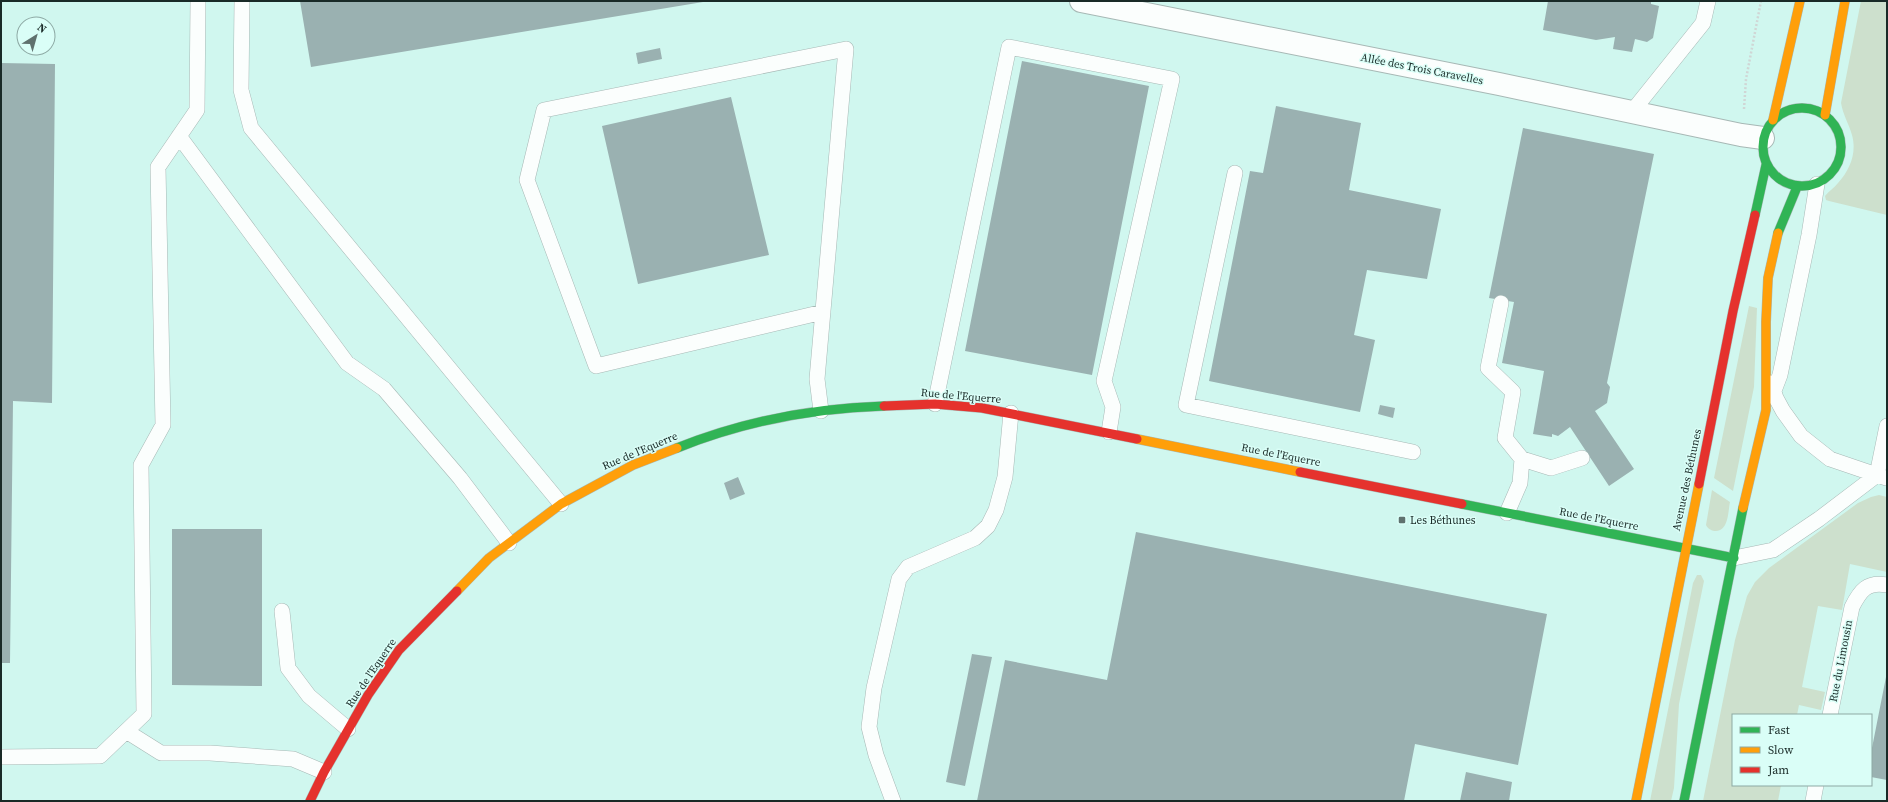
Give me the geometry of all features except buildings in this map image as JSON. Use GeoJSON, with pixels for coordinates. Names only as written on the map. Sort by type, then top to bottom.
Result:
{"type":"FeatureCollection","features":[{"type":"Feature","properties":{"kind":"street","name":"Allée des Trois Caravelles"},"geometry":{"type":"LineString","coordinates":[[1081,1],[1491,82],[1631,113],[1741,135],[1768,129]]}},
{"type":"Feature","properties":{"kind":"street"},"geometry":{"type":"LineString","coordinates":[[1768,129],[1787,111],[1804,108],[1815,110],[1825,115],[1839,134],[1841,146],[1840,158],[1835,169],[1817,184],[1797,187],[1782,182],[1770,172],[1766,165],[1762,147],[1768,129],[1800,1]]}},
{"type":"Feature","properties":{"kind":"street"},"geometry":{"type":"LineString","coordinates":[[1825,115],[1845,1]]}},
{"type":"Feature","properties":{"kind":"street","name":"Avenue des Béthunes"},"geometry":{"type":"LineString","coordinates":[[1636,801],[1733,310],[1766,165]]}},
{"type":"Feature","properties":{"kind":"street"},"geometry":{"type":"LineString","coordinates":[[1684,801],[1766,410],[1766,322],[1768,278],[1779,228],[1797,187]]}},
{"type":"Feature","properties":{"kind":"street","name":"Rue de l'Equerre"},"geometry":{"type":"LineString","coordinates":[[310,801],[324,772],[368,695],[399,650],[489,558],[561,504],[633,465],[702,438],[764,421],[821,411],[868,406],[935,404],[982,408],[1109,432],[1734,558]]}},
{"type":"Feature","properties":{"kind":"lane"},"geometry":{"type":"LineString","coordinates":[[1,757],[100,756],[144,714],[141,465],[163,425],[158,167],[197,110],[198,1]]}},
{"type":"Feature","properties":{"kind":"lane"},"geometry":{"type":"LineString","coordinates":[[242,1],[240,90],[251,128],[561,504]]}},
{"type":"Feature","properties":{"kind":"lane"},"geometry":{"type":"LineString","coordinates":[[1631,113],[1703,24],[1708,1]]}},
{"type":"Feature","properties":{"kind":"lane"},"geometry":{"type":"LineString","coordinates":[[935,404],[1009,47],[1172,79],[1104,381],[1113,407],[1109,432]]}},
{"type":"Feature","properties":{"kind":"lane"},"geometry":{"type":"LineString","coordinates":[[821,411],[817,379],[823,312],[846,49],[544,110],[527,180],[596,366],[823,312]]}},
{"type":"Feature","properties":{"kind":"lane"},"geometry":{"type":"LineString","coordinates":[[179,136],[347,363],[384,389],[460,478],[509,543]]}},
{"type":"Feature","properties":{"kind":"lane"},"geometry":{"type":"LineString","coordinates":[[1235,173],[1186,405],[1412,452]]}},
{"type":"Feature","properties":{"kind":"lane"},"geometry":{"type":"LineString","coordinates":[[1766,410],[1780,376],[1809,235],[1817,184]]}},
{"type":"Feature","properties":{"kind":"lane"},"geometry":{"type":"LineString","coordinates":[[1501,303],[1488,368],[1514,392],[1505,438],[1522,459],[1551,468],[1582,458]]}},
{"type":"Feature","properties":{"kind":"lane"},"geometry":{"type":"LineString","coordinates":[[1767,373],[1783,411],[1801,436],[1830,459],[1882,477]]}},
{"type":"Feature","properties":{"kind":"lane"},"geometry":{"type":"LineString","coordinates":[[893,801],[876,755],[869,727],[874,688],[899,579],[908,567],[975,538],[988,526],[996,510],[1005,477],[1011,413]]}},
{"type":"Feature","properties":{"kind":"lane"},"geometry":{"type":"LineString","coordinates":[[1882,477],[1887,426]]}},
{"type":"Feature","properties":{"kind":"lane"},"geometry":{"type":"LineString","coordinates":[[1507,513],[1520,483],[1522,459]]}},
{"type":"Feature","properties":{"kind":"lane"},"geometry":{"type":"LineString","coordinates":[[1734,558],[1773,550],[1882,477]]}},
{"type":"Feature","properties":{"kind":"lane","name":"Rue du Limousin"},"geometry":{"type":"LineString","coordinates":[[1830,714],[1852,608],[1860,593],[1870,585],[1880,584],[1887,586]]}},
{"type":"Feature","properties":{"kind":"lane"},"geometry":{"type":"LineString","coordinates":[[282,611],[288,668],[309,696],[348,729]]}},
{"type":"Feature","properties":{"kind":"lane"},"geometry":{"type":"LineString","coordinates":[[126,731],[161,753],[210,753],[293,759],[324,772]]}},
{"type":"Feature","properties":{"kind":"lane"},"geometry":{"type":"LineString","coordinates":[[1813,801],[1816,786]]}},
{"type":"Feature","properties":{"kind":"path"},"geometry":{"type":"LineString","coordinates":[[1743,114],[1746,78],[1761,1]]}},
{"type":"Feature","properties":{"kind":"shaded area"},"geometry":{"type":"Polygon","coordinates":[[[1,1],[1887,1],[1887,801],[1,801],[1,1]]]}},
{"type":"Feature","properties":{"kind":"shaded area"},"geometry":{"type":"Polygon","coordinates":[[[1861,1],[1887,1],[1887,215],[1829,201],[1826,200],[1825,196],[1846,173],[1853,155],[1854,148],[1852,135],[1841,103],[1861,1]]]}},
{"type":"Feature","properties":{"kind":"shaded area"},"geometry":{"type":"Polygon","coordinates":[[[1749,306],[1757,308],[1754,387],[1733,491],[1714,478],[1749,306]]]}},
{"type":"Feature","properties":{"kind":"shaded area"},"geometry":{"type":"Polygon","coordinates":[[[1712,490],[1730,502],[1726,524],[1720,530],[1716,531],[1710,530],[1706,525],[1712,490]]]}},
{"type":"Feature","properties":{"kind":"shaded area"},"geometry":{"type":"Polygon","coordinates":[[[1879,495],[1887,497],[1887,572],[1850,564],[1842,610],[1818,606],[1802,687],[1825,692],[1821,710],[1799,705],[1797,714],[1732,714],[1732,786],[1781,786],[1778,801],[1703,801],[1735,640],[1747,596],[1755,582],[1769,568],[1858,503],[1879,495]]]}},
{"type":"Feature","properties":{"kind":"shaded area"},"geometry":{"type":"Polygon","coordinates":[[[1697,575],[1701,575],[1704,581],[1679,704],[1674,788],[1671,801],[1650,801],[1693,583],[1697,575]]]}},
{"type":"Feature","properties":{"kind":"traffic: fast"},"geometry":{"type":"LineString","coordinates":[[1802,108],[1817,111],[1830,119],[1838,132],[1841,147],[1838,162],[1830,175],[1817,183],[1802,186],[1787,183],[1774,175],[1766,162],[1763,147],[1766,132],[1774,119],[1787,111],[1802,108]]}},
{"type":"Feature","properties":{"kind":"traffic: fast"},"geometry":{"type":"LineString","coordinates":[[1755,215],[1766,165]]}},
{"type":"Feature","properties":{"kind":"traffic: fast"},"geometry":{"type":"LineString","coordinates":[[1778,233],[1797,187]]}},
{"type":"Feature","properties":{"kind":"traffic: fast"},"geometry":{"type":"LineString","coordinates":[[677,448],[727,431],[779,418],[831,410],[884,406]]}},
{"type":"Feature","properties":{"kind":"traffic: fast"},"geometry":{"type":"LineString","coordinates":[[1462,504],[1734,558]]}},
{"type":"Feature","properties":{"kind":"traffic: fast"},"geometry":{"type":"LineString","coordinates":[[1684,801],[1743,508]]}},
{"type":"Feature","properties":{"kind":"traffic: slow"},"geometry":{"type":"LineString","coordinates":[[1773,120],[1800,1]]}},
{"type":"Feature","properties":{"kind":"traffic: slow"},"geometry":{"type":"LineString","coordinates":[[1825,115],[1845,1]]}},
{"type":"Feature","properties":{"kind":"traffic: slow"},"geometry":{"type":"LineString","coordinates":[[1743,508],[1766,410],[1766,322],[1768,278],[1778,233]]}},
{"type":"Feature","properties":{"kind":"traffic: slow"},"geometry":{"type":"LineString","coordinates":[[1137,439],[1300,472]]}},
{"type":"Feature","properties":{"kind":"traffic: slow"},"geometry":{"type":"LineString","coordinates":[[457,591],[489,558],[561,504],[633,465],[677,448]]}},
{"type":"Feature","properties":{"kind":"traffic: slow"},"geometry":{"type":"LineString","coordinates":[[1636,801],[1699,484]]}},
{"type":"Feature","properties":{"kind":"traffic: jam"},"geometry":{"type":"LineString","coordinates":[[1699,484],[1733,311],[1755,215]]}},
{"type":"Feature","properties":{"kind":"traffic: jam"},"geometry":{"type":"LineString","coordinates":[[884,406],[935,404],[982,408],[1137,439]]}},
{"type":"Feature","properties":{"kind":"traffic: jam"},"geometry":{"type":"LineString","coordinates":[[1300,472],[1462,504]]}},
{"type":"Feature","properties":{"kind":"traffic: jam"},"geometry":{"type":"LineString","coordinates":[[310,801],[324,772],[368,695],[399,650],[457,591]]}},
{"type":"Feature","properties":{"kind":"place","name":"Les Béthunes"},"geometry":{"type":"Point","coordinates":[1402,520]}}]}
